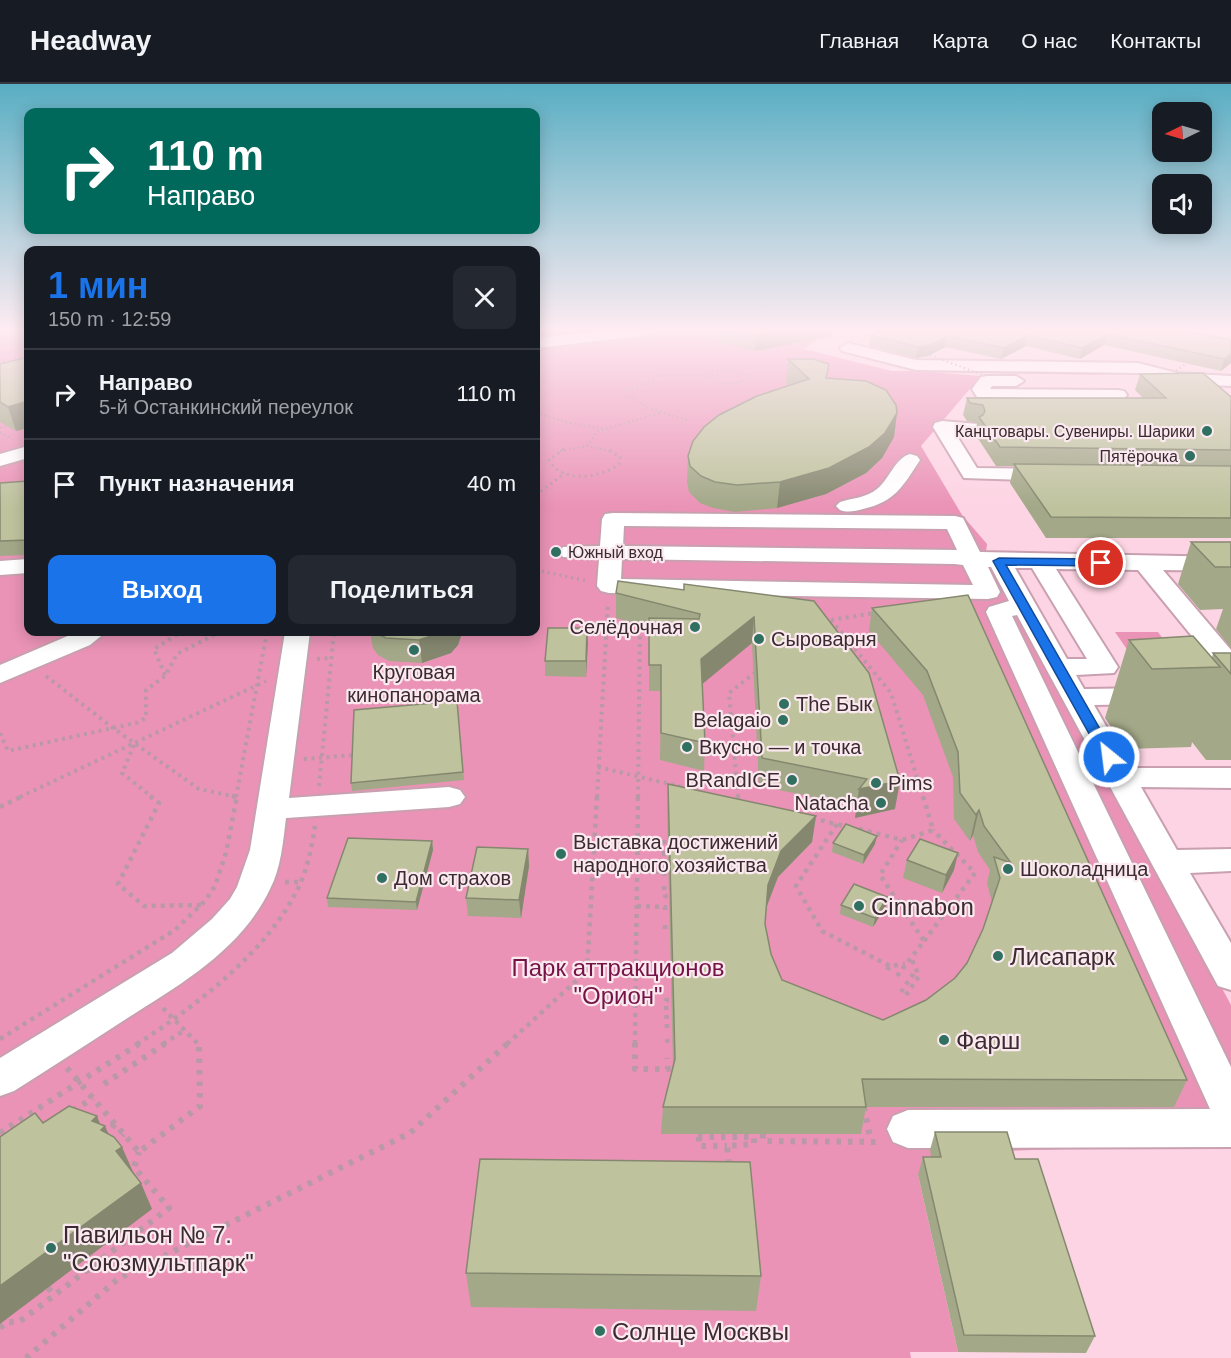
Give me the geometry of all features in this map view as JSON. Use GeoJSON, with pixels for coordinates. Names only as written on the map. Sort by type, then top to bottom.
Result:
{"type":"FeatureCollection","features":[{"type":"Feature","properties":{"kind":"street"},"geometry":{"type":"LineString","coordinates":[[1022,389],[1118,395]]}},
{"type":"Feature","properties":{"kind":"street"},"geometry":{"type":"LineString","coordinates":[[973,430],[942,428],[971,474],[1071,475]]}},
{"type":"Feature","properties":{"kind":"street"},"geometry":{"type":"LineString","coordinates":[[0,460],[24,453]]}},
{"type":"Feature","properties":{"kind":"street"},"geometry":{"type":"LineString","coordinates":[[847,506],[874,502],[891,489],[910,460]]}},
{"type":"Feature","properties":{"kind":"street"},"geometry":{"type":"LineString","coordinates":[[613,519],[956,523],[976,559],[988,592],[609,586],[611,553],[613,519]]}},
{"type":"Feature","properties":{"kind":"street"},"geometry":{"type":"LineString","coordinates":[[571,552],[1231,564]]}},
{"type":"Feature","properties":{"kind":"street"},"geometry":{"type":"LineString","coordinates":[[976,559],[1024,604],[1231,976]]}},
{"type":"Feature","properties":{"kind":"street"},"geometry":{"type":"LineString","coordinates":[[1040,562],[1105,667],[1059,667]]}},
{"type":"Feature","properties":{"kind":"street"},"geometry":{"type":"LineString","coordinates":[[1145,563],[1231,667]]}},
{"type":"Feature","properties":{"kind":"street"},"geometry":{"type":"LineString","coordinates":[[0,568],[24,567]]}},
{"type":"Feature","properties":{"kind":"street"},"geometry":{"type":"LineString","coordinates":[[1024,604],[998,612],[1231,1110]]}},
{"type":"Feature","properties":{"kind":"street"},"geometry":{"type":"LineString","coordinates":[[1193,620],[1221,620]]}},
{"type":"Feature","properties":{"kind":"street"},"geometry":{"type":"LineString","coordinates":[[0,675],[87,636]]}},
{"type":"Feature","properties":{"kind":"street"},"geometry":{"type":"LineString","coordinates":[[0,1079],[145,990],[205,948],[242,908],[261,870],[300,654]]}},
{"type":"Feature","properties":{"kind":"street"},"geometry":{"type":"LineString","coordinates":[[1076,697],[1180,696]]}},
{"type":"Feature","properties":{"kind":"street"},"geometry":{"type":"LineString","coordinates":[[1120,777],[1231,778]]}},
{"type":"Feature","properties":{"kind":"street"},"geometry":{"type":"LineString","coordinates":[[273,809],[449,797]]}},
{"type":"Feature","properties":{"kind":"street"},"geometry":{"type":"LineString","coordinates":[[1167,862],[1231,860]]}},
{"type":"Feature","properties":{"kind":"street"},"geometry":{"type":"LineString","coordinates":[[908,1129],[1231,1128]]}},
{"type":"Feature","properties":{"kind":"path"},"geometry":{"type":"LineString","coordinates":[[630,389],[632,399],[661,413],[687,420]]}},
{"type":"Feature","properties":{"kind":"path"},"geometry":{"type":"LineString","coordinates":[[540,413],[565,422],[603,429]]}},
{"type":"Feature","properties":{"kind":"path"},"geometry":{"type":"LineString","coordinates":[[586,446],[595,433],[603,429],[661,413]]}},
{"type":"Feature","properties":{"kind":"path"},"geometry":{"type":"LineString","coordinates":[[7,426],[0,430],[8,436]]}},
{"type":"Feature","properties":{"kind":"path"},"geometry":{"type":"LineString","coordinates":[[586,446],[604,448],[620,457],[619,464],[602,473],[583,475],[565,473],[552,467],[549,460],[551,456],[569,448],[586,446]]}},
{"type":"Feature","properties":{"kind":"path"},"geometry":{"type":"LineString","coordinates":[[540,492],[565,473]]}},
{"type":"Feature","properties":{"kind":"path"},"geometry":{"type":"LineString","coordinates":[[26,1358],[118,1279],[410,1133],[587,971],[609,586],[540,571]]}},
{"type":"Feature","properties":{"kind":"path"},"geometry":{"type":"LineString","coordinates":[[640,587],[635,1069],[668,1069],[667,1058]]}},
{"type":"Feature","properties":{"kind":"path"},"geometry":{"type":"LineString","coordinates":[[831,620],[891,693],[933,830],[975,873],[897,976]]}},
{"type":"Feature","properties":{"kind":"path"},"geometry":{"type":"LineString","coordinates":[[165,676],[154,649],[175,636]]}},
{"type":"Feature","properties":{"kind":"path"},"geometry":{"type":"LineString","coordinates":[[0,733],[8,751],[140,722],[146,717],[146,690],[165,676],[177,654],[212,636]]}},
{"type":"Feature","properties":{"kind":"path"},"geometry":{"type":"LineString","coordinates":[[0,1039],[175,930],[202,905],[215,886],[221,871],[237,797],[266,636]]}},
{"type":"Feature","properties":{"kind":"path"},"geometry":{"type":"LineString","coordinates":[[0,807],[256,686],[300,654],[331,658]]}},
{"type":"Feature","properties":{"kind":"path"},"geometry":{"type":"LineString","coordinates":[[850,657],[861,656]]}},
{"type":"Feature","properties":{"kind":"path"},"geometry":{"type":"LineString","coordinates":[[28,663],[113,729],[199,789],[237,797]]}},
{"type":"Feature","properties":{"kind":"path"},"geometry":{"type":"LineString","coordinates":[[738,800],[729,693],[754,672],[764,670]]}},
{"type":"Feature","properties":{"kind":"path"},"geometry":{"type":"LineString","coordinates":[[134,744],[122,773],[159,803],[118,884],[144,906],[202,905],[242,908]]}},
{"type":"Feature","properties":{"kind":"path"},"geometry":{"type":"LineString","coordinates":[[301,760],[354,755]]}},
{"type":"Feature","properties":{"kind":"path"},"geometry":{"type":"LineString","coordinates":[[598,767],[694,790]]}},
{"type":"Feature","properties":{"kind":"path"},"geometry":{"type":"LineString","coordinates":[[727,798],[749,803]]}},
{"type":"Feature","properties":{"kind":"path"},"geometry":{"type":"LineString","coordinates":[[804,816],[902,840],[933,830]]}},
{"type":"Feature","properties":{"kind":"path"},"geometry":{"type":"LineString","coordinates":[[837,824],[796,886],[822,931],[888,968],[906,964]]}},
{"type":"Feature","properties":{"kind":"path"},"geometry":{"type":"LineString","coordinates":[[638,839],[664,839],[666,851]]}},
{"type":"Feature","properties":{"kind":"path"},"geometry":{"type":"LineString","coordinates":[[902,840],[880,875],[924,941]]}},
{"type":"Feature","properties":{"kind":"path"},"geometry":{"type":"LineString","coordinates":[[637,871],[664,872],[664,878]]}},
{"type":"Feature","properties":{"kind":"path"},"geometry":{"type":"LineString","coordinates":[[281,882],[302,882]]}},
{"type":"Feature","properties":{"kind":"path"},"geometry":{"type":"LineString","coordinates":[[664,886],[665,896],[669,896]]}},
{"type":"Feature","properties":{"kind":"path"},"geometry":{"type":"LineString","coordinates":[[637,906],[665,907],[665,913]]}},
{"type":"Feature","properties":{"kind":"path"},"geometry":{"type":"LineString","coordinates":[[903,993],[916,970],[911,958]]}},
{"type":"Feature","properties":{"kind":"path"},"geometry":{"type":"LineString","coordinates":[[0,1328],[7,1322],[19,1322],[169,1208],[134,1167],[139,1152],[200,1106],[199,1045],[145,990]]}},
{"type":"Feature","properties":{"kind":"path"},"geometry":{"type":"LineString","coordinates":[[667,1028],[666,1000],[672,1000]]}},
{"type":"Feature","properties":{"kind":"path"},"geometry":{"type":"LineString","coordinates":[[104,1084],[185,1030]]}},
{"type":"Feature","properties":{"kind":"path"},"geometry":{"type":"LineString","coordinates":[[67,1068],[139,1152]]}},
{"type":"Feature","properties":{"kind":"path"},"geometry":{"type":"LineString","coordinates":[[65,1116],[93,1098]]}},
{"type":"Feature","properties":{"kind":"path"},"geometry":{"type":"LineString","coordinates":[[763,1134],[763,1141],[775,1137],[830,1137],[871,1141],[864,1105],[856,1105]]}},
{"type":"Feature","properties":{"kind":"path"},"geometry":{"type":"LineString","coordinates":[[100,1141],[115,1124]]}},
{"type":"Feature","properties":{"kind":"path"},"geometry":{"type":"LineString","coordinates":[[108,1152],[123,1134]]}},
{"type":"Feature","properties":{"kind":"path"},"geometry":{"type":"LineString","coordinates":[[698,1135],[754,1137],[754,1144],[729,1144],[728,1146],[699,1146],[698,1135]]}},
{"type":"Feature","properties":{"kind":"path"},"geometry":{"type":"LineString","coordinates":[[728,1146],[729,1163]]}},
{"type":"Feature","properties":{"kind":"path"},"geometry":{"type":"LineString","coordinates":[[48,1288],[54,1296]]}},
{"type":"Feature","properties":{"kind":"green space","name":"Парк аттракционов \"Орион\""},"geometry":{"type":"Polygon","coordinates":[[[0,389],[24,389],[24,636],[540,636],[540,389],[969,389],[921,446],[962,515],[987,544],[984,570],[999,574],[1231,1005],[1231,1144],[931,1153],[936,1175],[918,1175],[958,1352],[910,1352],[911,1358],[0,1358],[0,389]]]}},
{"type":"Feature","properties":{"kind":"green space"},"geometry":{"type":"Polygon","coordinates":[[[1115,632],[1158,632],[1177,658],[1133,658],[1115,632]]]}},
{"type":"Feature","properties":{"kind":"building"},"geometry":{"type":"Polygon","coordinates":[[[0,389],[24,389],[24,402],[8,407],[0,402],[0,389]]]}},
{"type":"Feature","properties":{"kind":"building"},"geometry":{"type":"Polygon","coordinates":[[[777,389],[885,389],[896,405],[897,413],[885,433],[869,447],[829,468],[780,482],[737,485],[715,482],[701,476],[690,466],[688,456],[693,441],[704,427],[719,415],[757,396],[777,389]]]}},
{"type":"Feature","properties":{"kind":"building"},"geometry":{"type":"Polygon","coordinates":[[[1157,389],[1222,389],[1231,397],[1231,450],[1000,447],[979,417],[985,411],[983,405],[970,403],[967,398],[1166,398],[1157,389]]]}},
{"type":"Feature","properties":{"kind":"building"},"geometry":{"type":"Polygon","coordinates":[[[1014,464],[1231,466],[1231,518],[1051,517],[1014,464]]]}},
{"type":"Feature","properties":{"kind":"building"},"geometry":{"type":"Polygon","coordinates":[[[24,481],[24,540],[0,541],[0,483],[24,481]]]}},
{"type":"Feature","properties":{"kind":"building"},"geometry":{"type":"Polygon","coordinates":[[[1191,542],[1231,542],[1231,567],[1215,567],[1191,542]]]}},
{"type":"Feature","properties":{"kind":"building"},"geometry":{"type":"Polygon","coordinates":[[[618,581],[684,590],[684,584],[814,601],[869,673],[900,781],[859,789],[867,779],[762,758],[754,617],[701,659],[705,743],[661,733],[661,665],[649,665],[649,618],[699,619],[700,614],[616,593],[618,581]]]}},
{"type":"Feature","properties":{"kind":"building"},"geometry":{"type":"Polygon","coordinates":[[[968,595],[1187,1080],[862,1079],[866,1107],[663,1107],[675,1059],[668,784],[816,816],[781,851],[768,885],[765,924],[771,954],[782,980],[883,1020],[926,1000],[955,978],[967,963],[983,929],[1000,878],[994,857],[1011,863],[984,826],[979,810],[976,815],[960,793],[958,752],[927,671],[872,608],[968,595]]]}},
{"type":"Feature","properties":{"kind":"building"},"geometry":{"type":"Polygon","coordinates":[[[548,628],[587,628],[586,661],[545,661],[548,628]]]}},
{"type":"Feature","properties":{"kind":"building"},"geometry":{"type":"Polygon","coordinates":[[[382,636],[431,636],[419,640],[382,636]]]}},
{"type":"Feature","properties":{"kind":"building"},"geometry":{"type":"Polygon","coordinates":[[[1193,636],[1220,667],[1152,669],[1129,640],[1193,636]]]}},
{"type":"Feature","properties":{"kind":"building"},"geometry":{"type":"Polygon","coordinates":[[[1213,653],[1231,653],[1231,674],[1213,653]]]}},
{"type":"Feature","properties":{"kind":"building"},"geometry":{"type":"Polygon","coordinates":[[[457,701],[463,772],[351,783],[354,710],[457,701]]]}},
{"type":"Feature","properties":{"kind":"building"},"geometry":{"type":"Polygon","coordinates":[[[846,824],[877,836],[864,855],[833,843],[846,824]]]}},
{"type":"Feature","properties":{"kind":"building","name":"Дом страхов"},"geometry":{"type":"Polygon","coordinates":[[[348,838],[432,841],[416,902],[327,898],[348,838]]]}},
{"type":"Feature","properties":{"kind":"building"},"geometry":{"type":"Polygon","coordinates":[[[920,839],[958,853],[946,875],[907,860],[920,839]]]}},
{"type":"Feature","properties":{"kind":"building"},"geometry":{"type":"Polygon","coordinates":[[[477,847],[528,849],[519,900],[466,898],[477,847]]]}},
{"type":"Feature","properties":{"kind":"building"},"geometry":{"type":"Polygon","coordinates":[[[854,884],[887,897],[875,918],[841,905],[854,884]]]}},
{"type":"Feature","properties":{"kind":"building","name":"Павильон № 7. \"Союзмультпарк\""},"geometry":{"type":"Polygon","coordinates":[[[69,1106],[97,1116],[92,1121],[105,1126],[101,1130],[114,1137],[122,1147],[116,1151],[141,1183],[0,1286],[0,1137],[35,1113],[43,1123],[69,1106]]]}},
{"type":"Feature","properties":{"kind":"building"},"geometry":{"type":"Polygon","coordinates":[[[935,1132],[1007,1132],[1015,1159],[1038,1159],[1095,1336],[964,1335],[923,1157],[941,1157],[935,1132]]]}},
{"type":"Feature","properties":{"kind":"building"},"geometry":{"type":"Polygon","coordinates":[[[480,1159],[750,1162],[761,1276],[466,1273],[480,1159]]]}},
{"type":"Feature","properties":{"kind":"place","name":"Канцтовары. Сувениры. Шарики"},"geometry":{"type":"Point","coordinates":[1207,431]}},
{"type":"Feature","properties":{"kind":"place","name":"Пятёрочка"},"geometry":{"type":"Point","coordinates":[1190,456]}},
{"type":"Feature","properties":{"kind":"place","name":"Южный вход"},"geometry":{"type":"Point","coordinates":[556,552]}},
{"type":"Feature","properties":{"kind":"place","name":"Селёдочная"},"geometry":{"type":"Point","coordinates":[695,627]}},
{"type":"Feature","properties":{"kind":"place","name":"Сыроварня"},"geometry":{"type":"Point","coordinates":[759,639]}},
{"type":"Feature","properties":{"kind":"place","name":"Круговая кинопанорама"},"geometry":{"type":"Point","coordinates":[414,650]}},
{"type":"Feature","properties":{"kind":"place","name":"The Бык"},"geometry":{"type":"Point","coordinates":[784,704]}},
{"type":"Feature","properties":{"kind":"place","name":"Belagaio"},"geometry":{"type":"Point","coordinates":[783,720]}},
{"type":"Feature","properties":{"kind":"place","name":"Вкусно — и точка"},"geometry":{"type":"Point","coordinates":[687,747]}},
{"type":"Feature","properties":{"kind":"place","name":"BRandICE"},"geometry":{"type":"Point","coordinates":[792,780]}},
{"type":"Feature","properties":{"kind":"place","name":"Pims"},"geometry":{"type":"Point","coordinates":[876,783]}},
{"type":"Feature","properties":{"kind":"place","name":"Natacha"},"geometry":{"type":"Point","coordinates":[881,803]}},
{"type":"Feature","properties":{"kind":"place","name":"Выставка достижений народного хозяйства"},"geometry":{"type":"Point","coordinates":[561,854]}},
{"type":"Feature","properties":{"kind":"place","name":"Шоколадница"},"geometry":{"type":"Point","coordinates":[1008,869]}},
{"type":"Feature","properties":{"kind":"place","name":"Дом страхов"},"geometry":{"type":"Point","coordinates":[382,878]}},
{"type":"Feature","properties":{"kind":"place","name":"Cinnabon"},"geometry":{"type":"Point","coordinates":[859,906]}},
{"type":"Feature","properties":{"kind":"place","name":"Лисапарк"},"geometry":{"type":"Point","coordinates":[998,956]}},
{"type":"Feature","properties":{"kind":"place","name":"Фарш"},"geometry":{"type":"Point","coordinates":[944,1040]}},
{"type":"Feature","properties":{"kind":"place","name":"Павильон № 7. \"Союзмультпарк\""},"geometry":{"type":"Point","coordinates":[51,1248]}},
{"type":"Feature","properties":{"kind":"place","name":"Солнце Москвы"},"geometry":{"type":"Point","coordinates":[600,1331]}},
{"type":"Feature","properties":{"kind":"route"},"geometry":{"type":"LineString","coordinates":[[1101,563],[999,561],[1109,757]]}}]}
